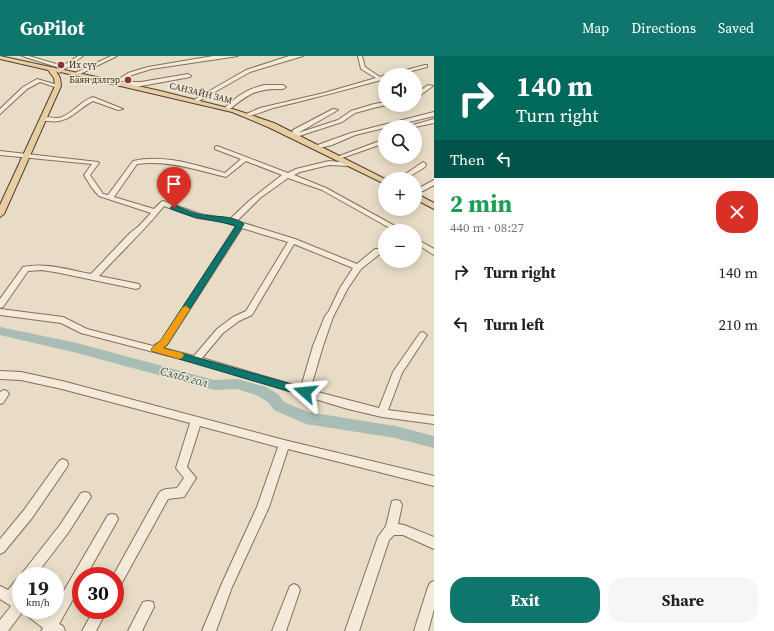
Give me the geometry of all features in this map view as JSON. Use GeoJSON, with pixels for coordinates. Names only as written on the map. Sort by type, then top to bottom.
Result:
{"type":"FeatureCollection","features":[{"type":"Feature","properties":{"kind":"main road","name":"САНЗАЙН ЗАМ"},"geometry":{"type":"LineString","coordinates":[[0,57],[51,69],[62,69],[87,77],[195,101],[247,115],[271,124],[378,178]]}},
{"type":"Feature","properties":{"kind":"main road"},"geometry":{"type":"LineString","coordinates":[[0,214],[58,86],[57,78],[51,69]]}},
{"type":"Feature","properties":{"kind":"main road"},"geometry":{"type":"LineString","coordinates":[[58,86],[67,80],[87,77]]}},
{"type":"Feature","properties":{"kind":"main road"},"geometry":{"type":"LineString","coordinates":[[422,200],[434,206]]}},
{"type":"Feature","properties":{"kind":"street"},"geometry":{"type":"LineString","coordinates":[[24,56],[62,69],[78,56]]}},
{"type":"Feature","properties":{"kind":"street"},"geometry":{"type":"LineString","coordinates":[[76,74],[115,56]]}},
{"type":"Feature","properties":{"kind":"street"},"geometry":{"type":"LineString","coordinates":[[116,83],[130,74],[196,56]]}},
{"type":"Feature","properties":{"kind":"street"},"geometry":{"type":"LineString","coordinates":[[173,62],[236,56]]}},
{"type":"Feature","properties":{"kind":"street"},"geometry":{"type":"LineString","coordinates":[[195,101],[248,71],[290,57],[301,56]]}},
{"type":"Feature","properties":{"kind":"street"},"geometry":{"type":"LineString","coordinates":[[360,56],[363,68],[378,75]]}},
{"type":"Feature","properties":{"kind":"street"},"geometry":{"type":"LineString","coordinates":[[417,68],[425,66]]}},
{"type":"Feature","properties":{"kind":"street"},"geometry":{"type":"LineString","coordinates":[[116,83],[140,84],[188,76]]}},
{"type":"Feature","properties":{"kind":"street"},"geometry":{"type":"LineString","coordinates":[[247,115],[262,109],[325,94],[378,78]]}},
{"type":"Feature","properties":{"kind":"street"},"geometry":{"type":"LineString","coordinates":[[0,112],[25,88],[39,80],[58,86]]}},
{"type":"Feature","properties":{"kind":"street"},"geometry":{"type":"LineString","coordinates":[[422,90],[430,86]]}},
{"type":"Feature","properties":{"kind":"street"},"geometry":{"type":"LineString","coordinates":[[227,109],[251,90],[266,87],[284,87]]}},
{"type":"Feature","properties":{"kind":"street"},"geometry":{"type":"LineString","coordinates":[[43,119],[60,120],[69,115],[84,102],[93,99],[120,109]]}},
{"type":"Feature","properties":{"kind":"street"},"geometry":{"type":"LineString","coordinates":[[294,136],[340,121],[353,112],[378,105]]}},
{"type":"Feature","properties":{"kind":"street"},"geometry":{"type":"LineString","coordinates":[[294,136],[295,131],[335,110]]}},
{"type":"Feature","properties":{"kind":"street"},"geometry":{"type":"LineString","coordinates":[[408,120],[434,114]]}},
{"type":"Feature","properties":{"kind":"street"},"geometry":{"type":"LineString","coordinates":[[422,123],[434,120]]}},
{"type":"Feature","properties":{"kind":"street"},"geometry":{"type":"LineString","coordinates":[[315,147],[326,146],[341,138],[378,128]]}},
{"type":"Feature","properties":{"kind":"street"},"geometry":{"type":"LineString","coordinates":[[337,158],[378,143]]}},
{"type":"Feature","properties":{"kind":"street"},"geometry":{"type":"LineString","coordinates":[[217,148],[324,189],[387,224]]}},
{"type":"Feature","properties":{"kind":"street"},"geometry":{"type":"LineString","coordinates":[[0,153],[26,154],[96,163],[87,176],[101,195],[155,212]]}},
{"type":"Feature","properties":{"kind":"street"},"geometry":{"type":"LineString","coordinates":[[109,198],[135,162],[160,160],[226,175],[245,159]]}},
{"type":"Feature","properties":{"kind":"street"},"geometry":{"type":"LineString","coordinates":[[155,349],[164,343],[236,223],[256,198],[297,169],[308,168],[317,164],[330,162],[349,164]]}},
{"type":"Feature","properties":{"kind":"street"},"geometry":{"type":"LineString","coordinates":[[413,172],[423,166],[423,164]]}},
{"type":"Feature","properties":{"kind":"street"},"geometry":{"type":"LineString","coordinates":[[422,189],[434,182]]}},
{"type":"Feature","properties":{"kind":"street"},"geometry":{"type":"LineString","coordinates":[[93,277],[133,235],[142,228],[162,203],[197,216],[211,219],[222,219],[292,241],[358,267]]}},
{"type":"Feature","properties":{"kind":"street"},"geometry":{"type":"LineString","coordinates":[[196,360],[220,331],[236,319],[249,313],[292,241]]}},
{"type":"Feature","properties":{"kind":"street"},"geometry":{"type":"LineString","coordinates":[[422,245],[434,253]]}},
{"type":"Feature","properties":{"kind":"street"},"geometry":{"type":"LineString","coordinates":[[305,392],[328,316],[332,313],[344,288],[358,267],[378,251]]}},
{"type":"Feature","properties":{"kind":"street"},"geometry":{"type":"LineString","coordinates":[[0,304],[26,269],[32,268],[55,270],[136,286]]}},
{"type":"Feature","properties":{"kind":"street"},"geometry":{"type":"LineString","coordinates":[[0,312],[63,320],[84,331],[196,360],[348,405],[382,413],[434,420]]}},
{"type":"Feature","properties":{"kind":"street"},"geometry":{"type":"LineString","coordinates":[[382,413],[398,372],[423,335]]}},
{"type":"Feature","properties":{"kind":"street"},"geometry":{"type":"LineString","coordinates":[[0,375],[21,376],[62,384],[284,444],[434,481]]}},
{"type":"Feature","properties":{"kind":"street"},"geometry":{"type":"LineString","coordinates":[[124,568],[165,494],[180,493],[191,478],[181,468],[196,421]]}},
{"type":"Feature","properties":{"kind":"street"},"geometry":{"type":"LineString","coordinates":[[209,631],[226,586],[263,507],[284,444]]}},
{"type":"Feature","properties":{"kind":"street"},"geometry":{"type":"LineString","coordinates":[[0,548],[28,514],[63,464]]}},
{"type":"Feature","properties":{"kind":"street"},"geometry":{"type":"LineString","coordinates":[[34,567],[64,529],[85,497]]}},
{"type":"Feature","properties":{"kind":"street"},"geometry":{"type":"LineString","coordinates":[[352,631],[384,537],[391,530],[396,505]]}},
{"type":"Feature","properties":{"kind":"street"},"geometry":{"type":"LineString","coordinates":[[40,619],[52,630],[112,519]]}},
{"type":"Feature","properties":{"kind":"street"},"geometry":{"type":"LineString","coordinates":[[391,530],[404,530],[434,543]]}},
{"type":"Feature","properties":{"kind":"street"},"geometry":{"type":"LineString","coordinates":[[421,631],[434,587]]}},
{"type":"Feature","properties":{"kind":"street"},"geometry":{"type":"LineString","coordinates":[[279,631],[294,590]]}},
{"type":"Feature","properties":{"kind":"street"},"geometry":{"type":"LineString","coordinates":[[0,630],[12,601]]}},
{"type":"Feature","properties":{"kind":"street"},"geometry":{"type":"LineString","coordinates":[[135,631],[148,607]]}},
{"type":"Feature","properties":{"kind":"street"},"geometry":{"type":"LineString","coordinates":[[89,631],[96,619]]}},
{"type":"Feature","properties":{"kind":"waterway","name":"Сэлбэ гол"},"geometry":{"type":"LineString","coordinates":[[0,331],[77,348],[214,385],[237,384],[261,391],[273,398],[279,406],[306,418],[395,432],[434,442]]}},
{"type":"Feature","properties":{"kind":"slow traffic"},"geometry":{"type":"LineString","coordinates":[[179,355],[155,349],[164,343],[186,309]]}},
{"type":"Feature","properties":{"kind":"place","name":"Их сүү"},"geometry":{"type":"Point","coordinates":[61,65]}},
{"type":"Feature","properties":{"kind":"place","name":"Баян дэлгэр"},"geometry":{"type":"Point","coordinates":[128,80]}},
{"type":"Feature","properties":{"kind":"route"},"geometry":{"type":"LineString","coordinates":[[174,208],[197,216],[211,219],[222,219],[241,224],[164,343],[155,349],[305,392]]}}]}
